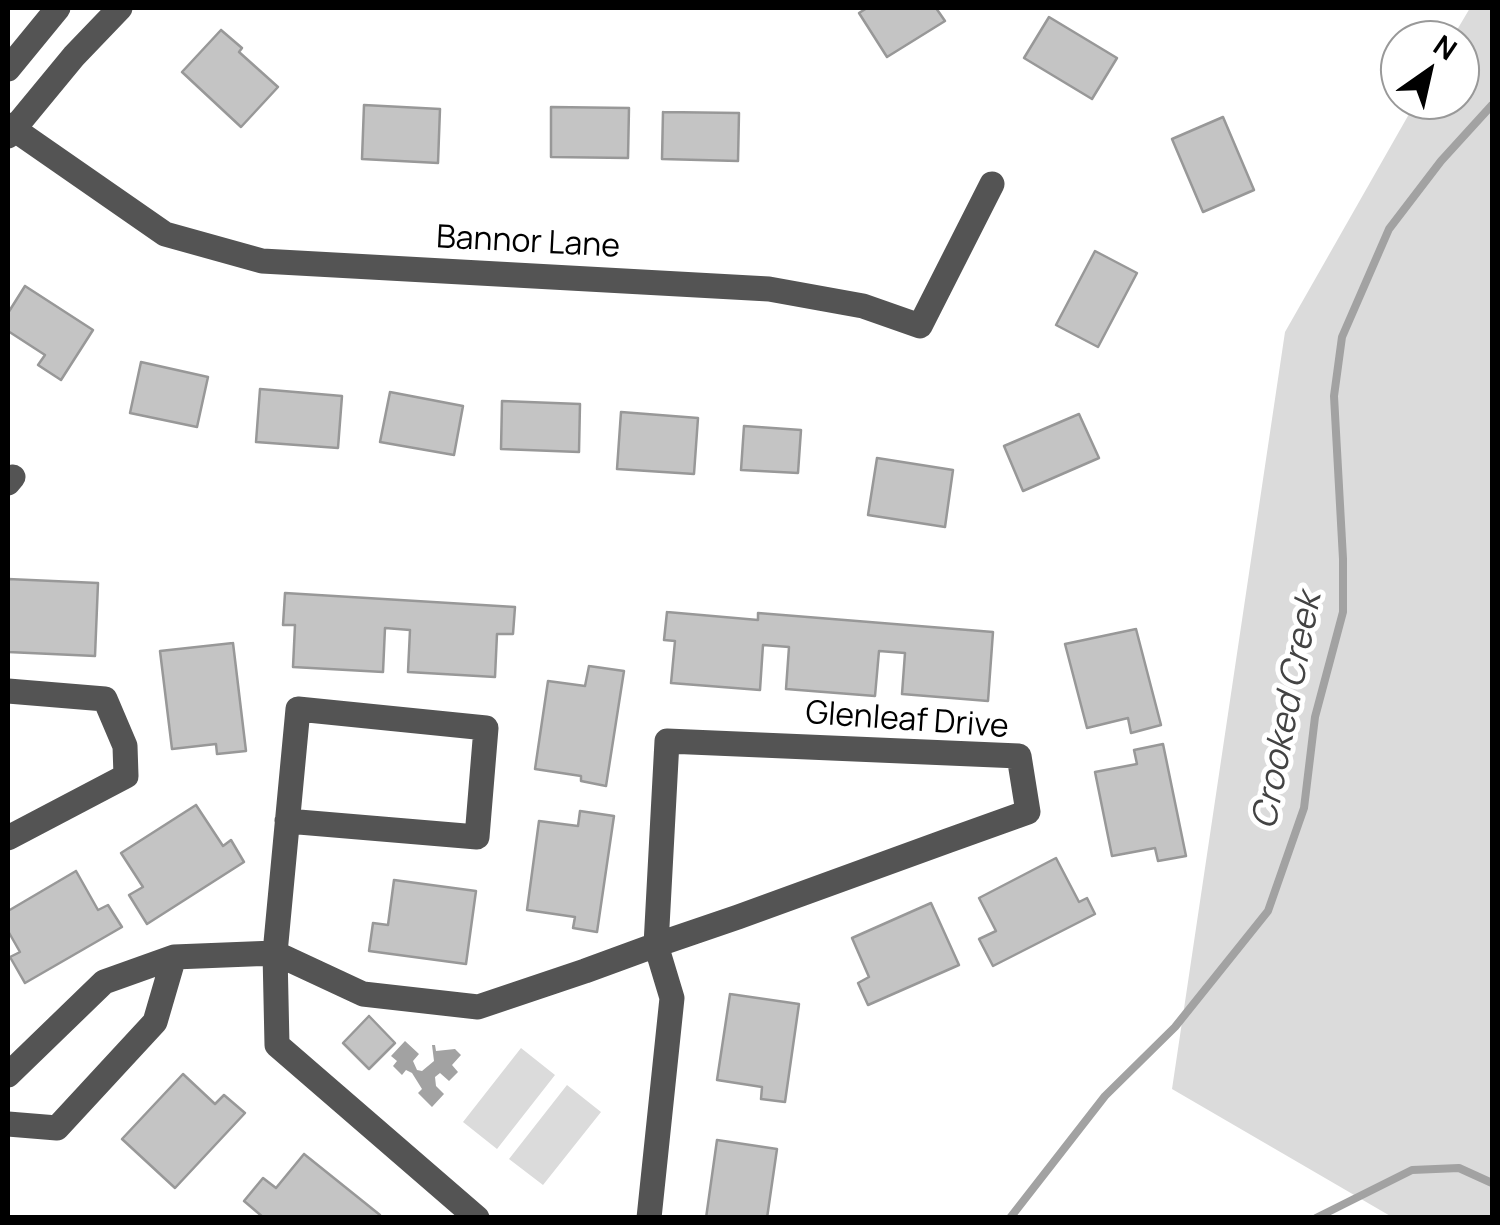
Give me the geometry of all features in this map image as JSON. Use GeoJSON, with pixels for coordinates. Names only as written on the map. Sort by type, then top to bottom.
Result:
{"type":"FeatureCollection","features":[{"type":"Feature","properties":{"kind":"street"},"geometry":{"type":"LineString","coordinates":[[8,70],[58,8]]}},
{"type":"Feature","properties":{"kind":"street"},"geometry":{"type":"LineString","coordinates":[[9,130],[120,8]]}},
{"type":"Feature","properties":{"kind":"street","name":"Bannor Lane"},"geometry":{"type":"LineString","coordinates":[[9,130],[165,234],[262,262],[769,289],[863,306],[920,326],[992,184]]}},
{"type":"Feature","properties":{"kind":"street"},"geometry":{"type":"LineString","coordinates":[[8,692],[106,699],[125,746],[126,776],[8,838]]}},
{"type":"Feature","properties":{"kind":"street"},"geometry":{"type":"LineString","coordinates":[[288,822],[477,837],[486,728],[298,709],[275,952],[277,1046],[478,1218]]}},
{"type":"Feature","properties":{"kind":"street","name":"Glenleaf Drive"},"geometry":{"type":"LineString","coordinates":[[8,1075],[104,982],[174,956],[275,952],[364,994],[478,1007],[656,945],[1028,812],[1019,756],[668,741],[656,945],[672,998],[649,1218]]}},
{"type":"Feature","properties":{"kind":"street"},"geometry":{"type":"LineString","coordinates":[[8,1124],[58,1128],[155,1022],[174,956]]}},
{"type":"Feature","properties":{"kind":"shaded area"},"geometry":{"type":"Polygon","coordinates":[[[1470,8],[1492,8],[1492,1217],[1392,1217],[1172,1089],[1285,332],[1406,120],[1480,120],[1480,20],[1463,20],[1470,8]]]}},
{"type":"Feature","properties":{"kind":"shaded area"},"geometry":{"type":"Polygon","coordinates":[[[405,1041],[419,1054],[413,1061],[417,1070],[422,1071],[434,1061],[432,1045],[436,1051],[455,1049],[461,1055],[452,1065],[458,1072],[449,1081],[440,1073],[435,1077],[436,1086],[444,1094],[432,1107],[418,1093],[422,1089],[412,1073],[406,1070],[402,1075],[393,1066],[397,1061],[391,1056],[405,1041]]]}},
{"type":"Feature","properties":{"kind":"shaded area"},"geometry":{"type":"Polygon","coordinates":[[[521,1048],[555,1075],[497,1149],[463,1122],[521,1048]]]}},
{"type":"Feature","properties":{"kind":"shaded area"},"geometry":{"type":"Polygon","coordinates":[[[567,1085],[601,1112],[543,1185],[509,1159],[567,1085]]]}},
{"type":"Feature","properties":{"kind":"building"},"geometry":{"type":"Polygon","coordinates":[[[867,8],[936,8],[945,21],[887,57],[859,13],[867,8]]]}},
{"type":"Feature","properties":{"kind":"building"},"geometry":{"type":"Polygon","coordinates":[[[1049,17],[1117,58],[1092,99],[1024,58],[1049,17]]]}},
{"type":"Feature","properties":{"kind":"building"},"geometry":{"type":"Polygon","coordinates":[[[221,30],[278,87],[241,127],[182,72],[221,30]]]}},
{"type":"Feature","properties":{"kind":"building"},"geometry":{"type":"Polygon","coordinates":[[[364,105],[440,109],[438,163],[362,159],[364,105]]]}},
{"type":"Feature","properties":{"kind":"building"},"geometry":{"type":"Polygon","coordinates":[[[551,107],[629,108],[628,158],[551,157],[551,107]]]}},
{"type":"Feature","properties":{"kind":"building"},"geometry":{"type":"Polygon","coordinates":[[[663,112],[739,113],[738,161],[662,159],[663,112]]]}},
{"type":"Feature","properties":{"kind":"building"},"geometry":{"type":"Polygon","coordinates":[[[1223,117],[1254,190],[1203,212],[1172,139],[1223,117]]]}},
{"type":"Feature","properties":{"kind":"building"},"geometry":{"type":"Polygon","coordinates":[[[1095,251],[1137,273],[1098,347],[1056,325],[1095,251]]]}},
{"type":"Feature","properties":{"kind":"building"},"geometry":{"type":"Polygon","coordinates":[[[25,286],[93,330],[61,380],[38,365],[45,355],[8,331],[8,313],[25,286]]]}},
{"type":"Feature","properties":{"kind":"building"},"geometry":{"type":"Polygon","coordinates":[[[141,362],[208,377],[197,427],[130,413],[141,362]]]}},
{"type":"Feature","properties":{"kind":"building"},"geometry":{"type":"Polygon","coordinates":[[[260,389],[342,396],[338,448],[256,442],[260,389]]]}},
{"type":"Feature","properties":{"kind":"building"},"geometry":{"type":"Polygon","coordinates":[[[390,392],[463,406],[454,455],[380,442],[390,392]]]}},
{"type":"Feature","properties":{"kind":"building"},"geometry":{"type":"Polygon","coordinates":[[[502,401],[580,404],[579,452],[501,449],[502,401]]]}},
{"type":"Feature","properties":{"kind":"building"},"geometry":{"type":"Polygon","coordinates":[[[621,412],[698,418],[694,474],[617,469],[621,412]]]}},
{"type":"Feature","properties":{"kind":"building"},"geometry":{"type":"Polygon","coordinates":[[[1079,414],[1099,458],[1023,491],[1004,446],[1079,414]]]}},
{"type":"Feature","properties":{"kind":"building"},"geometry":{"type":"Polygon","coordinates":[[[744,426],[801,430],[798,473],[741,470],[744,426]]]}},
{"type":"Feature","properties":{"kind":"building"},"geometry":{"type":"Polygon","coordinates":[[[877,458],[953,470],[945,527],[868,515],[877,458]]]}},
{"type":"Feature","properties":{"kind":"building"},"geometry":{"type":"Polygon","coordinates":[[[8,579],[98,583],[95,656],[8,652],[8,579]]]}},
{"type":"Feature","properties":{"kind":"building"},"geometry":{"type":"Polygon","coordinates":[[[285,593],[515,607],[513,634],[497,634],[495,677],[408,672],[410,630],[385,628],[383,672],[293,667],[295,625],[283,625],[285,593]]]}},
{"type":"Feature","properties":{"kind":"building"},"geometry":{"type":"Polygon","coordinates":[[[667,612],[758,620],[758,613],[993,632],[988,701],[902,694],[905,653],[879,651],[875,696],[786,689],[789,647],[763,645],[760,690],[671,683],[675,641],[664,640],[667,612]]]}},
{"type":"Feature","properties":{"kind":"building"},"geometry":{"type":"Polygon","coordinates":[[[1136,629],[1161,725],[1131,733],[1128,718],[1087,728],[1065,644],[1136,629]]]}},
{"type":"Feature","properties":{"kind":"building"},"geometry":{"type":"Polygon","coordinates":[[[233,643],[246,751],[217,754],[216,744],[172,749],[160,651],[233,643]]]}},
{"type":"Feature","properties":{"kind":"building"},"geometry":{"type":"Polygon","coordinates":[[[589,666],[624,671],[606,786],[581,781],[581,776],[535,769],[548,681],[585,686],[589,666]]]}},
{"type":"Feature","properties":{"kind":"building"},"geometry":{"type":"Polygon","coordinates":[[[1163,744],[1186,856],[1158,861],[1155,848],[1112,856],[1095,772],[1137,764],[1134,750],[1163,744]]]}},
{"type":"Feature","properties":{"kind":"building"},"geometry":{"type":"Polygon","coordinates":[[[196,805],[223,846],[231,840],[244,862],[147,924],[129,895],[143,887],[121,853],[196,805]]]}},
{"type":"Feature","properties":{"kind":"building"},"geometry":{"type":"Polygon","coordinates":[[[580,811],[614,816],[597,932],[573,928],[575,917],[527,910],[539,821],[578,826],[580,811]]]}},
{"type":"Feature","properties":{"kind":"building"},"geometry":{"type":"Polygon","coordinates":[[[1056,858],[1079,902],[1087,898],[1095,914],[993,966],[979,939],[996,931],[979,898],[1056,858]]]}},
{"type":"Feature","properties":{"kind":"building"},"geometry":{"type":"Polygon","coordinates":[[[76,871],[98,910],[108,905],[122,927],[25,983],[10,957],[20,952],[8,931],[8,911],[76,871]]]}},
{"type":"Feature","properties":{"kind":"building"},"geometry":{"type":"Polygon","coordinates":[[[394,880],[476,891],[466,964],[369,951],[373,923],[388,925],[394,880]]]}},
{"type":"Feature","properties":{"kind":"building"},"geometry":{"type":"Polygon","coordinates":[[[931,903],[959,965],[868,1005],[858,983],[869,977],[852,938],[931,903]]]}},
{"type":"Feature","properties":{"kind":"building"},"geometry":{"type":"Polygon","coordinates":[[[730,994],[799,1004],[785,1102],[761,1099],[762,1087],[717,1080],[730,994]]]}},
{"type":"Feature","properties":{"kind":"building"},"geometry":{"type":"Polygon","coordinates":[[[369,1016],[395,1043],[369,1069],[343,1043],[369,1016]]]}},
{"type":"Feature","properties":{"kind":"building"},"geometry":{"type":"Polygon","coordinates":[[[183,1074],[215,1104],[224,1095],[245,1113],[175,1188],[122,1139],[183,1074]]]}},
{"type":"Feature","properties":{"kind":"building"},"geometry":{"type":"Polygon","coordinates":[[[717,1140],[777,1149],[767,1218],[706,1218],[717,1140]]]}},
{"type":"Feature","properties":{"kind":"building"},"geometry":{"type":"Polygon","coordinates":[[[304,1154],[380,1215],[378,1218],[264,1218],[244,1201],[263,1178],[276,1188],[304,1154]]]}},
{"type":"Feature","properties":{"kind":"waterway","name":"Crooked Creek"},"geometry":{"type":"LineString","coordinates":[[1010,1218],[1105,1096],[1175,1027],[1268,911],[1304,808],[1315,717],[1343,612],[1334,396],[1342,337],[1389,229],[1441,161],[1492,105]]}},
{"type":"Feature","properties":{"kind":"waterway"},"geometry":{"type":"LineString","coordinates":[[1316,1218],[1412,1170],[1459,1168],[1492,1183]]}}]}
